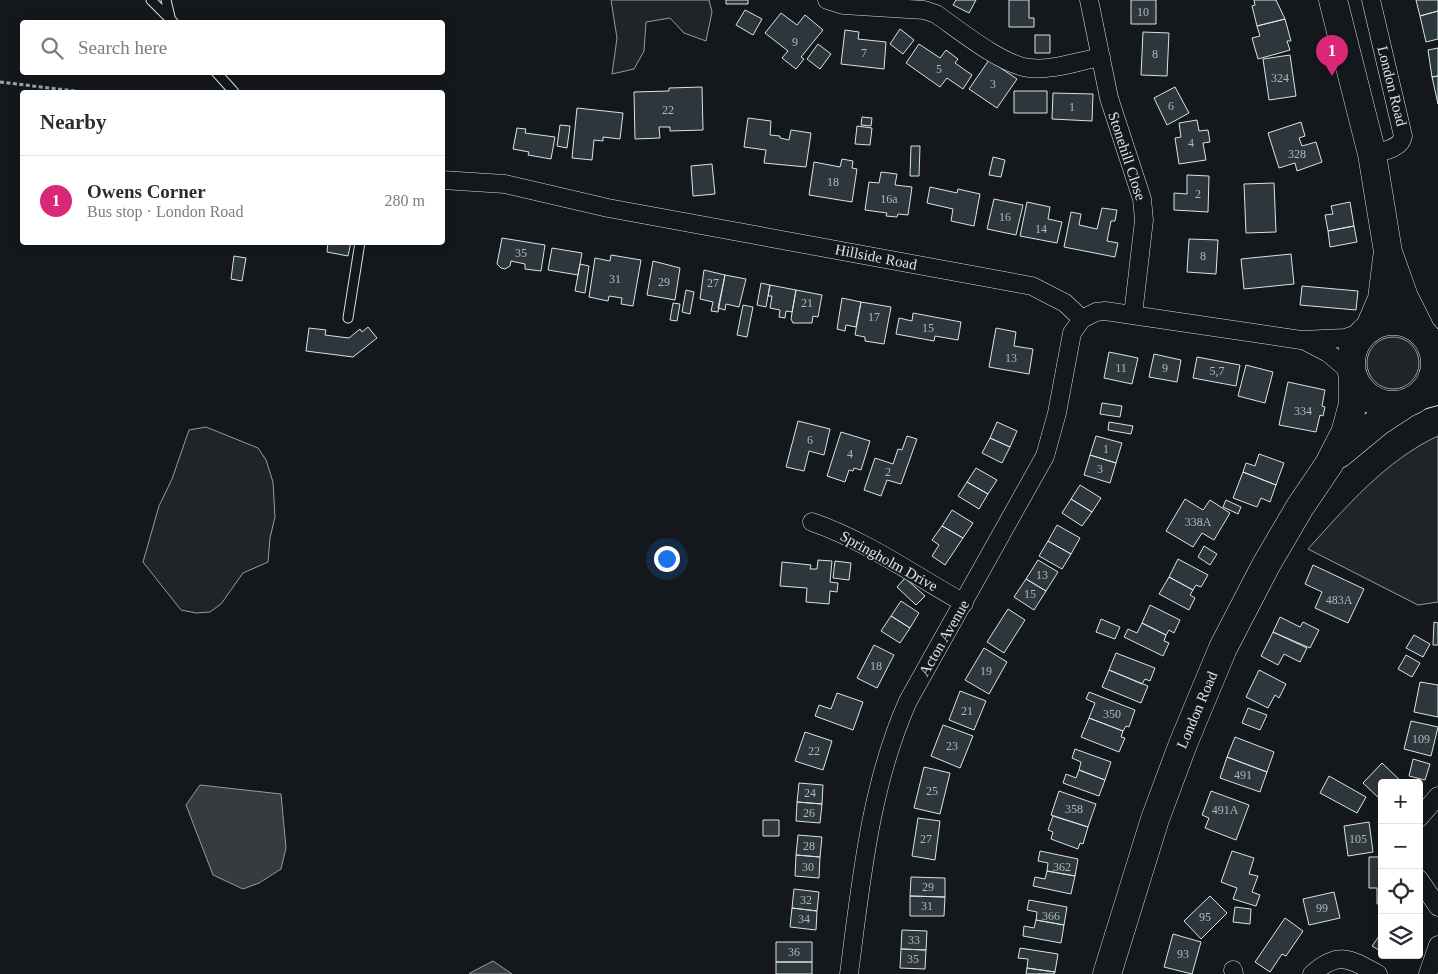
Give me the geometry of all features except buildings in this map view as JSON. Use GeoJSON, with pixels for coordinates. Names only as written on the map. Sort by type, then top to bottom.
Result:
{"type":"FeatureCollection","features":[{"type":"Feature","properties":{"kind":"highway"},"geometry":{"type":"LineString","coordinates":[[1333,0],[1372,154],[1388,252],[1404,297],[1429,338],[1433,352],[1434,370],[1431,381],[1421,397],[1389,405],[1376,402],[1365,394],[1353,375],[1351,361],[1354,349],[1367,330],[1382,299],[1388,252]]}},
{"type":"Feature","properties":{"kind":"highway"},"geometry":{"type":"LineString","coordinates":[[1367,330],[1380,324],[1393,322],[1406,324],[1429,338]]}},
{"type":"Feature","properties":{"kind":"highway","name":"London Road"},"geometry":{"type":"LineString","coordinates":[[1107,974],[1155,819],[1183,744],[1223,648],[1266,565],[1300,507],[1329,464],[1350,420],[1353,404],[1353,375]]}},
{"type":"Feature","properties":{"kind":"highway","name":"London Road"},"geometry":{"type":"LineString","coordinates":[[1329,464],[1356,437],[1421,397]]}},
{"type":"Feature","properties":{"kind":"street"},"geometry":{"type":"LineString","coordinates":[[827,0],[843,5],[924,10],[936,14],[1005,60],[1028,68],[1041,69],[1101,57]]}},
{"type":"Feature","properties":{"kind":"street","name":"Stonehill Close"},"geometry":{"type":"LineString","coordinates":[[1089,0],[1116,124],[1143,204],[1144,220],[1134,315]]}},
{"type":"Feature","properties":{"kind":"street","name":"London Road"},"geometry":{"type":"LineString","coordinates":[[1371,0],[1403,136],[1396,146],[1372,154]]}},
{"type":"Feature","properties":{"kind":"street","name":"Hillside Road"},"geometry":{"type":"LineString","coordinates":[[445,180],[505,184],[608,208],[1032,286],[1065,303],[1082,319]]}},
{"type":"Feature","properties":{"kind":"street"},"geometry":{"type":"LineString","coordinates":[[1082,319],[1096,312],[1105,311],[1302,340],[1338,339],[1367,330]]}},
{"type":"Feature","properties":{"kind":"street","name":"Acton Avenue"},"geometry":{"type":"LineString","coordinates":[[849,974],[861,884],[885,760],[895,730],[908,701],[1045,456],[1057,413],[1068,344],[1076,324],[1082,319]]}},
{"type":"Feature","properties":{"kind":"street"},"geometry":{"type":"LineString","coordinates":[[1302,340],[1328,353],[1353,375]]}},
{"type":"Feature","properties":{"kind":"street","name":"Springholm Drive"},"geometry":{"type":"LineString","coordinates":[[812,522],[840,532],[873,549],[964,603]]}},
{"type":"Feature","properties":{"kind":"street"},"geometry":{"type":"LineString","coordinates":[[1423,813],[1438,796]]}},
{"type":"Feature","properties":{"kind":"street"},"geometry":{"type":"LineString","coordinates":[[1423,885],[1438,907]]}},
{"type":"Feature","properties":{"kind":"street"},"geometry":{"type":"LineString","coordinates":[[1428,974],[1438,945]]}},
{"type":"Feature","properties":{"kind":"street"},"geometry":{"type":"LineString","coordinates":[[1312,974],[1328,962],[1344,958],[1362,964],[1378,974]]}},
{"type":"Feature","properties":{"kind":"lane"},"geometry":{"type":"LineString","coordinates":[[151,0],[170,20]]}},
{"type":"Feature","properties":{"kind":"lane"},"geometry":{"type":"LineString","coordinates":[[166,0],[171,20]]}},
{"type":"Feature","properties":{"kind":"lane"},"geometry":{"type":"LineString","coordinates":[[219,75],[232,90]]}},
{"type":"Feature","properties":{"kind":"lane"},"geometry":{"type":"LineString","coordinates":[[348,318],[360,245]]}},
{"type":"Feature","properties":{"kind":"path"},"geometry":{"type":"LineString","coordinates":[[0,82],[66,90]]}},
{"type":"Feature","properties":{"kind":"shaded area"},"geometry":{"type":"Polygon","coordinates":[[[611,0],[709,0],[712,12],[706,41],[684,33],[670,18],[646,22],[644,51],[634,69],[612,74],[617,38],[611,0]]]}},
{"type":"Feature","properties":{"kind":"shaded area"},"geometry":{"type":"Polygon","coordinates":[[[1388,337],[1398,337],[1412,344],[1419,358],[1419,368],[1412,382],[1398,389],[1388,389],[1378,385],[1371,378],[1367,368],[1367,358],[1371,348],[1378,341],[1388,337]]]}},
{"type":"Feature","properties":{"kind":"shaded area"},"geometry":{"type":"Polygon","coordinates":[[[206,427],[258,448],[266,460],[273,482],[275,517],[270,538],[268,562],[243,573],[221,604],[210,612],[196,613],[181,610],[143,562],[159,506],[172,479],[189,430],[206,427]]]}},
{"type":"Feature","properties":{"kind":"shaded area"},"geometry":{"type":"Polygon","coordinates":[[[1438,436],[1438,602],[1418,605],[1308,549],[1352,501],[1384,471],[1419,446],[1438,436]]]}},
{"type":"Feature","properties":{"kind":"shaded area"},"geometry":{"type":"Polygon","coordinates":[[[200,785],[281,794],[286,848],[281,869],[259,883],[243,889],[213,875],[186,805],[200,785]]]}},
{"type":"Feature","properties":{"kind":"shaded area"},"geometry":{"type":"Polygon","coordinates":[[[493,961],[512,974],[469,974],[470,973],[493,961]]]}},
{"type":"Feature","properties":{"kind":"place","name":"Owens Corner"},"geometry":{"type":"Point","coordinates":[1332,76]}}]}
